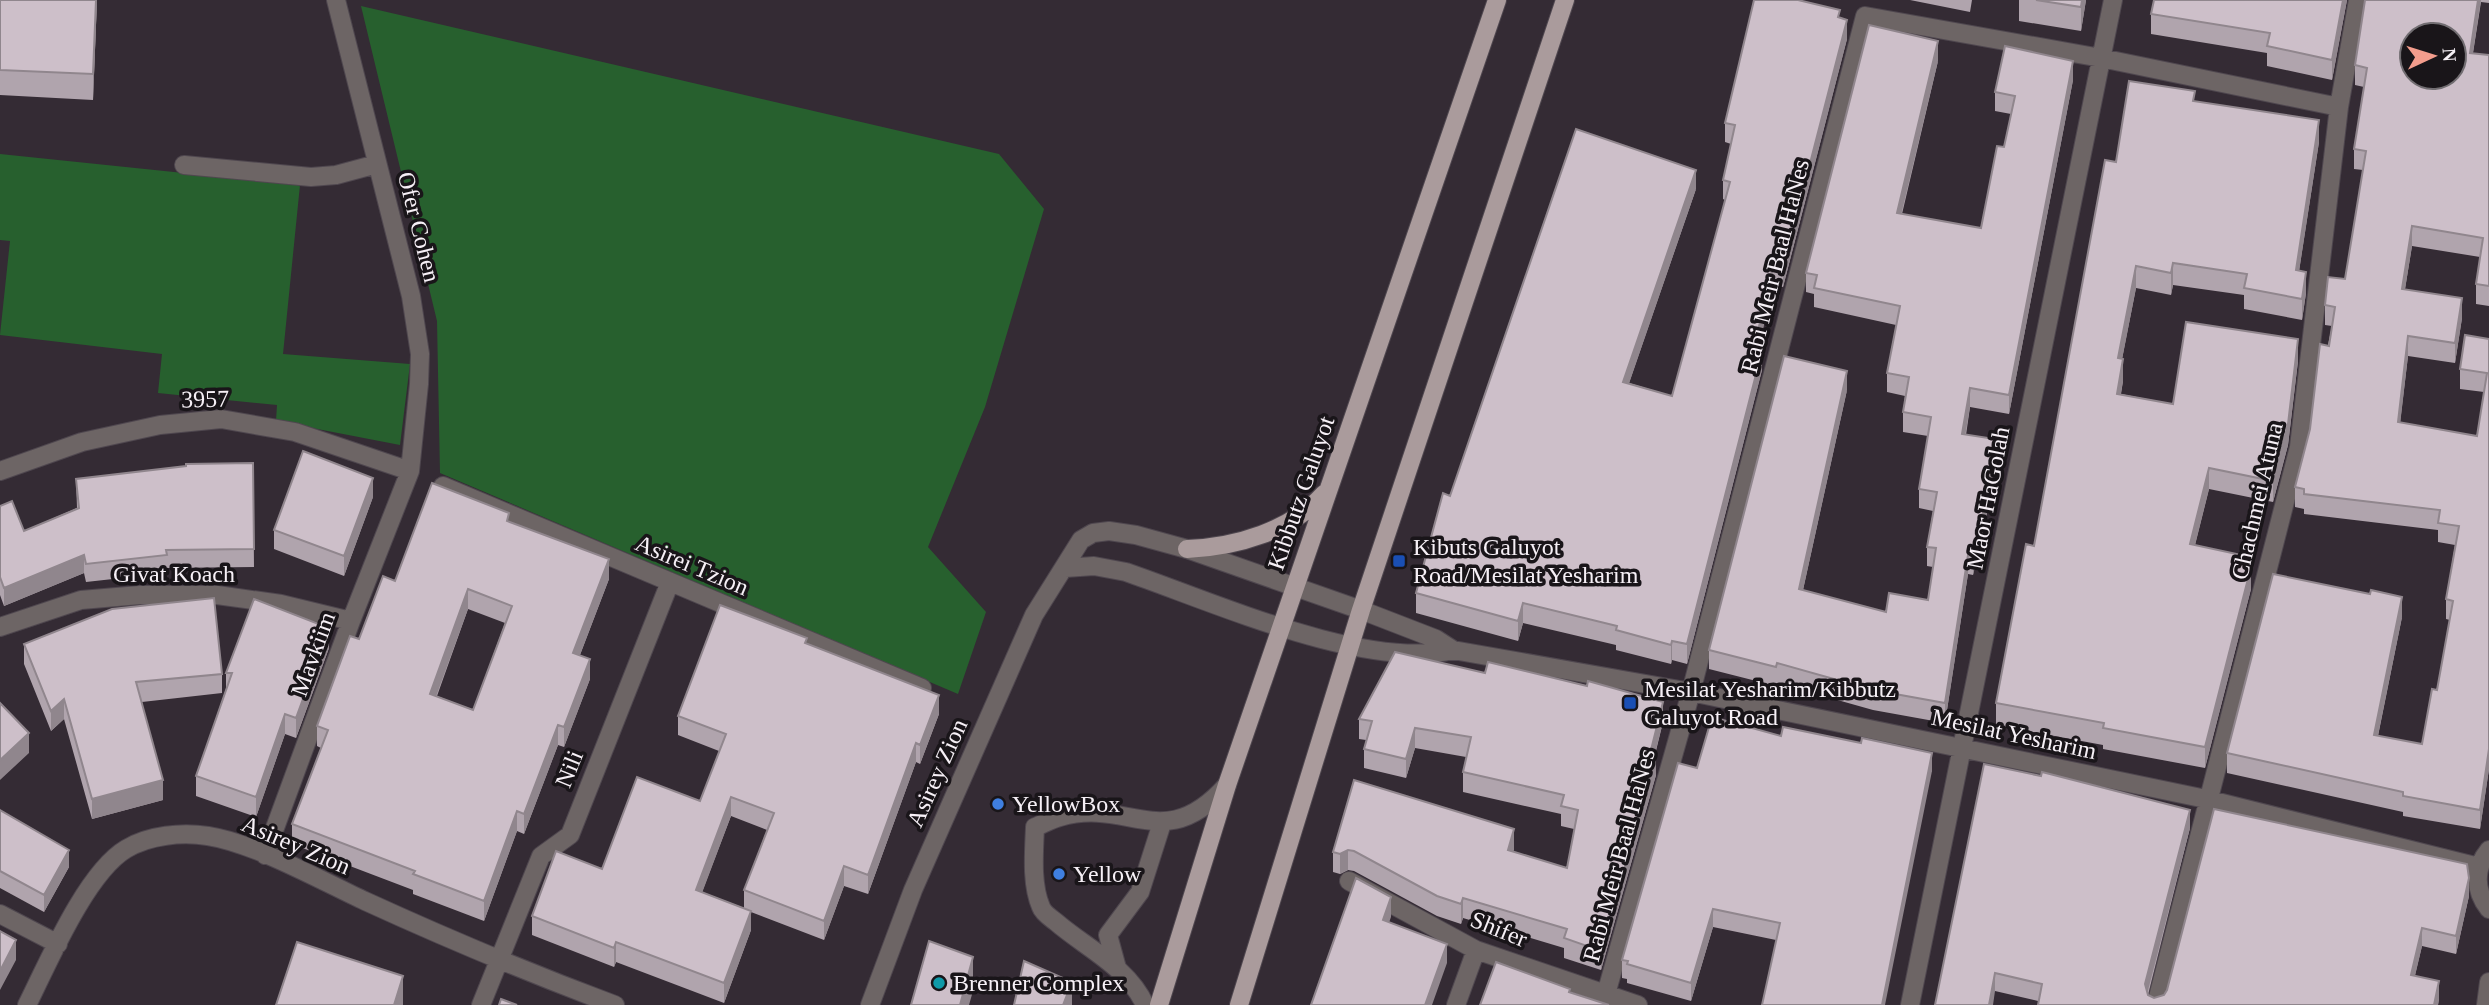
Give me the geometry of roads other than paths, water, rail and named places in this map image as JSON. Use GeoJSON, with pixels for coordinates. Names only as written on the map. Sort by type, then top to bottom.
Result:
{"type":"FeatureCollection","features":[{"type":"Feature","properties":{"kind":"main road","name":"Kibbutz Galuyot"},"geometry":{"type":"LineString","coordinates":[[1159,1005],[1227,785],[1293,587],[1497,0]]}},
{"type":"Feature","properties":{"kind":"main road"},"geometry":{"type":"LineString","coordinates":[[1239,1005],[1275,880],[1362,610],[1565,0]]}},
{"type":"Feature","properties":{"kind":"main road"},"geometry":{"type":"LineString","coordinates":[[1187,549],[1223,545],[1283,525],[1307,512],[1329,488]]}},
{"type":"Feature","properties":{"kind":"street","name":"Ofer Cohen"},"geometry":{"type":"LineString","coordinates":[[335,0],[411,296],[420,354],[410,471]]}},
{"type":"Feature","properties":{"kind":"street","name":"Maor HaGolah"},"geometry":{"type":"LineString","coordinates":[[1910,1005],[2113,0]]}},
{"type":"Feature","properties":{"kind":"street","name":"Chachmei Atuna"},"geometry":{"type":"LineString","coordinates":[[2155,1005],[2299,447],[2339,107],[2358,0]]}},
{"type":"Feature","properties":{"kind":"street","name":"Rabi Meir Baal HaNes"},"geometry":{"type":"LineString","coordinates":[[1606,994],[1691,692],[1865,16],[2101,58],[2339,107]]}},
{"type":"Feature","properties":{"kind":"street"},"geometry":{"type":"LineString","coordinates":[[184,165],[311,177],[336,175],[377,164]]}},
{"type":"Feature","properties":{"kind":"street","name":"3957"},"geometry":{"type":"LineString","coordinates":[[0,471],[82,442],[160,425],[221,419],[295,432],[410,471]]}},
{"type":"Feature","properties":{"kind":"street","name":"Mavkiim"},"geometry":{"type":"LineString","coordinates":[[265,855],[351,621],[410,471]]}},
{"type":"Feature","properties":{"kind":"street","name":"Asirei Tzion"},"geometry":{"type":"LineString","coordinates":[[443,486],[922,688]]}},
{"type":"Feature","properties":{"kind":"street","name":"Asirey Zion"},"geometry":{"type":"LineString","coordinates":[[870,1005],[913,890],[1034,614],[1080,540],[1093,533],[1109,531],[1136,535],[1187,549],[1293,587]]}},
{"type":"Feature","properties":{"kind":"street"},"geometry":{"type":"LineString","coordinates":[[1065,568],[1094,566],[1126,572],[1281,625]]}},
{"type":"Feature","properties":{"kind":"street","name":"Nili"},"geometry":{"type":"LineString","coordinates":[[481,1005],[541,856],[569,835],[670,582]]}},
{"type":"Feature","properties":{"kind":"street","name":"Mesilat Yesharim"},"geometry":{"type":"LineString","coordinates":[[1293,587],[1436,639],[1453,650],[1691,692],[2206,799],[2479,867]]}},
{"type":"Feature","properties":{"kind":"street","name":"Givat Koach"},"geometry":{"type":"LineString","coordinates":[[0,627],[81,600],[140,595],[217,595],[281,604],[351,621]]}},
{"type":"Feature","properties":{"kind":"street","name":"Mesilat Yesharim"},"geometry":{"type":"LineString","coordinates":[[1281,625],[1351,647],[1433,655],[1453,650]]}},
{"type":"Feature","properties":{"kind":"street"},"geometry":{"type":"LineString","coordinates":[[1145,1005],[1139,992],[1117,968],[1080,943],[1041,909],[1033,864],[1035,827],[1061,816],[1084,815],[1125,817],[1162,823],[1203,809],[1227,785]]}},
{"type":"Feature","properties":{"kind":"street"},"geometry":{"type":"LineString","coordinates":[[1117,968],[1108,935],[1140,892],[1162,823]]}},
{"type":"Feature","properties":{"kind":"street","name":"Asirey Zion"},"geometry":{"type":"LineString","coordinates":[[27,1005],[99,873],[126,849],[161,836],[209,836],[265,855],[499,962],[615,1005]]}},
{"type":"Feature","properties":{"kind":"street"},"geometry":{"type":"LineString","coordinates":[[2489,850],[2479,867],[2477,881],[2480,895],[2489,909]]}},
{"type":"Feature","properties":{"kind":"street","name":"Shifer"},"geometry":{"type":"LineString","coordinates":[[1349,881],[1476,950],[1638,1005]]}},
{"type":"Feature","properties":{"kind":"street"},"geometry":{"type":"LineString","coordinates":[[0,914],[58,944]]}},
{"type":"Feature","properties":{"kind":"street"},"geometry":{"type":"LineString","coordinates":[[1456,1005],[1476,950]]}},
{"type":"Feature","properties":{"kind":"street"},"geometry":{"type":"LineString","coordinates":[[2486,1005],[2489,982]]}},
{"type":"Feature","properties":{"kind":"place","name":"Kibuts Galuyot Road/Mesilat Yesharim"},"geometry":{"type":"Point","coordinates":[1399,561]}},
{"type":"Feature","properties":{"kind":"place","name":"Mesilat Yesharim/Kibbutz Galuyot Road"},"geometry":{"type":"Point","coordinates":[1630,703]}},
{"type":"Feature","properties":{"kind":"place","name":"YellowBox"},"geometry":{"type":"Point","coordinates":[998,804]}},
{"type":"Feature","properties":{"kind":"place","name":"Yellow"},"geometry":{"type":"Point","coordinates":[1059,874]}},
{"type":"Feature","properties":{"kind":"place","name":"Brenner Complex"},"geometry":{"type":"Point","coordinates":[939,983]}}]}
